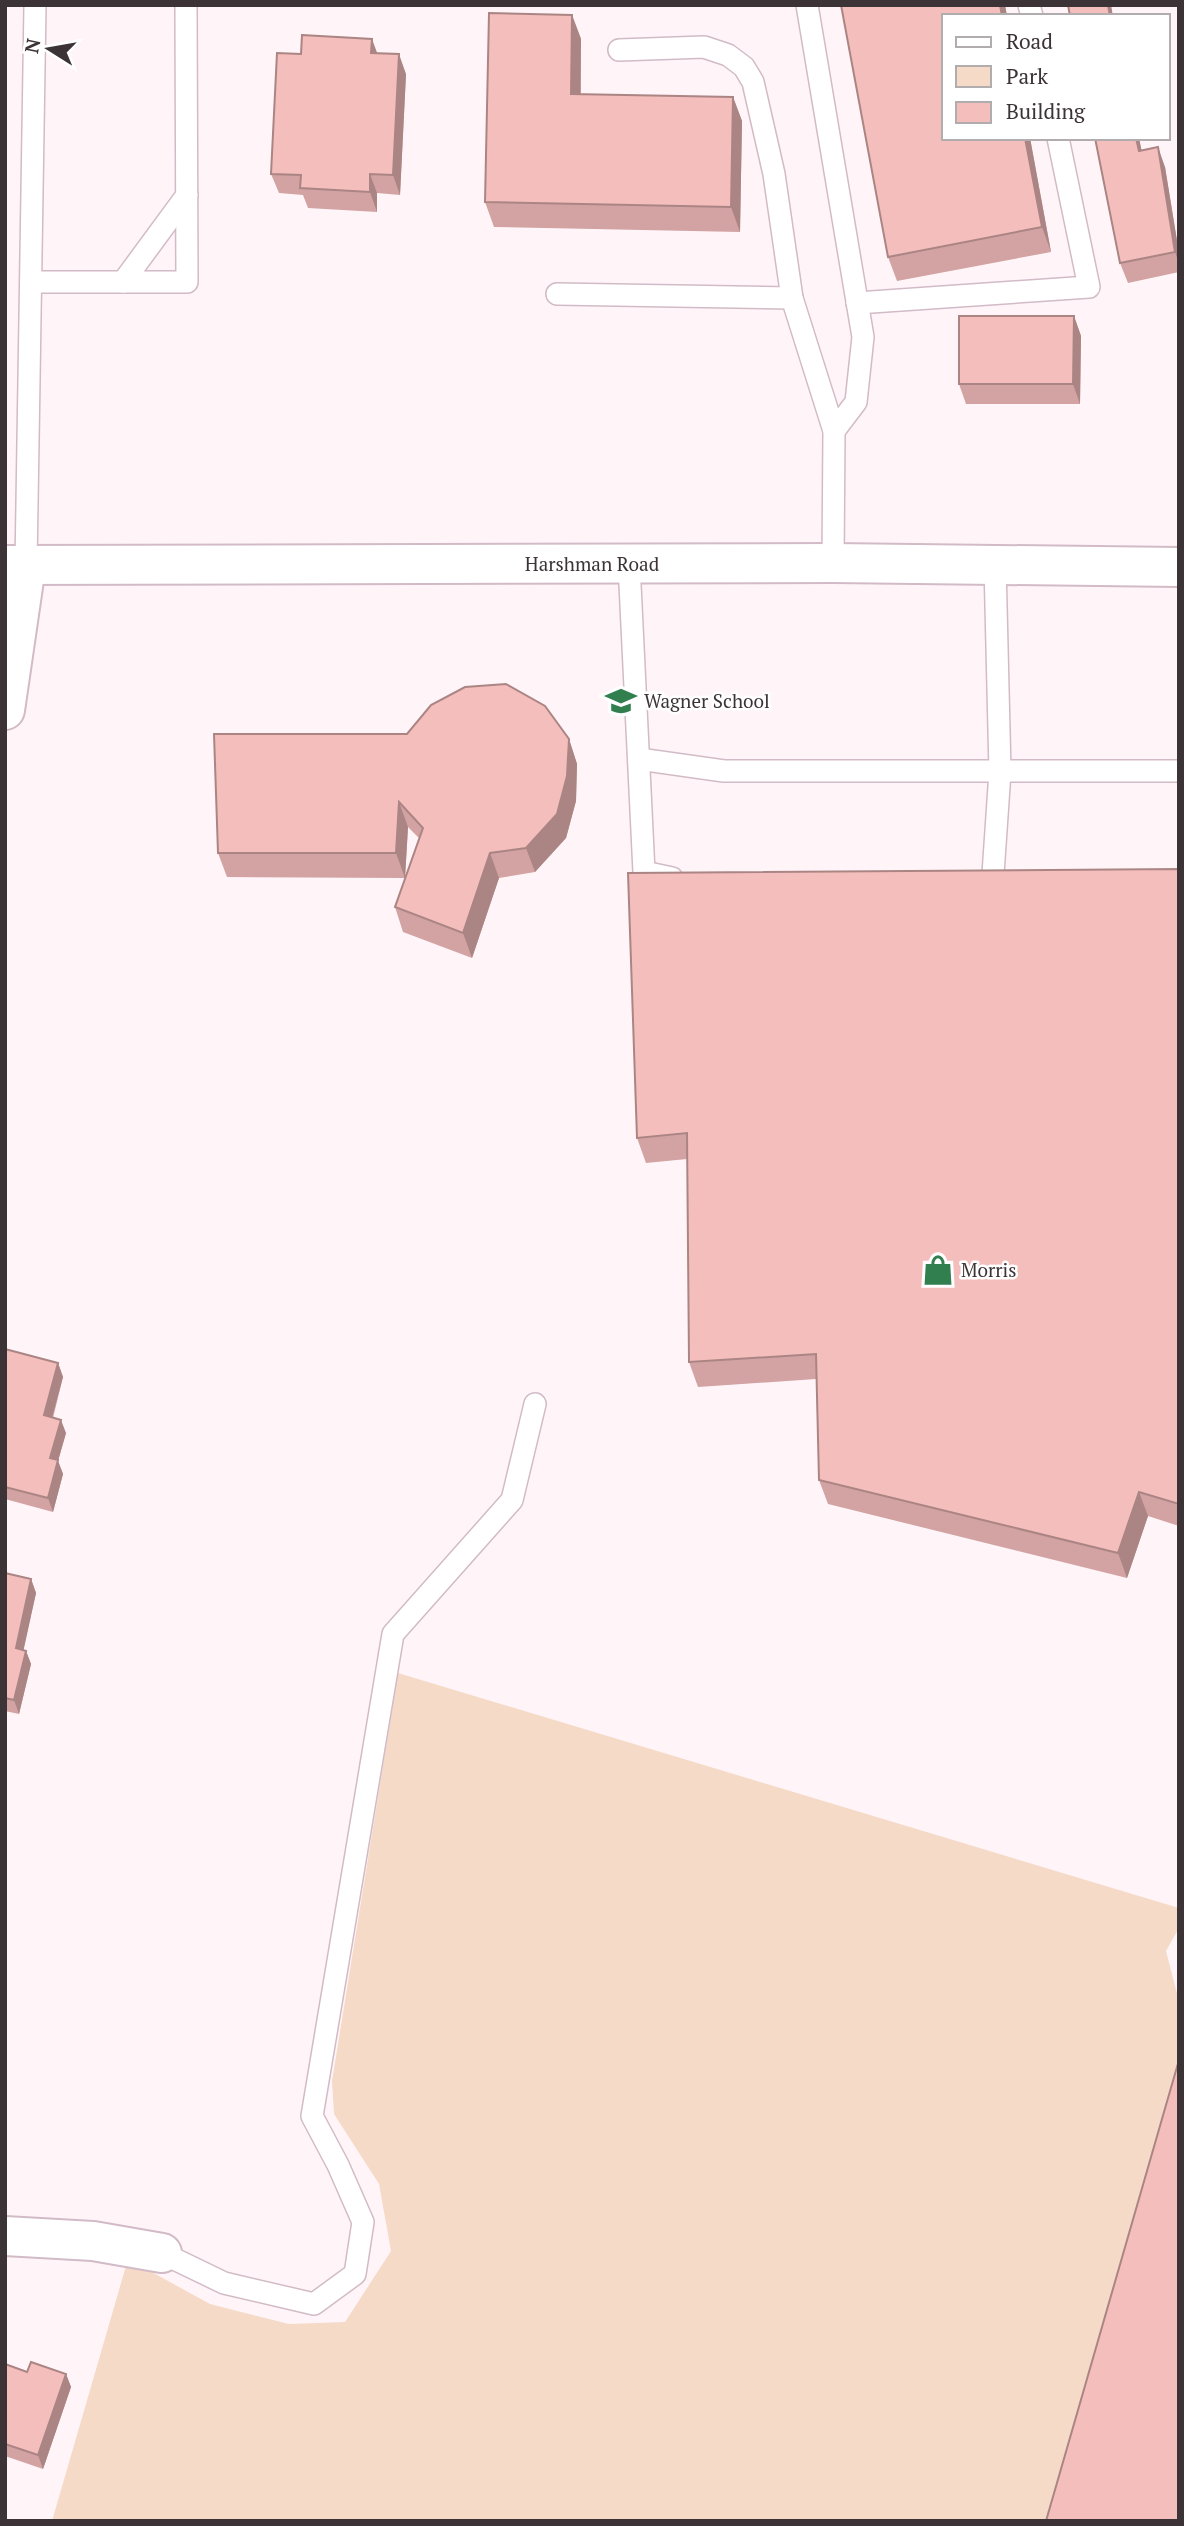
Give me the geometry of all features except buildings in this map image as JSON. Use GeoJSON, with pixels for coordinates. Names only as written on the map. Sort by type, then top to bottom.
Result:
{"type":"FeatureCollection","features":[{"type":"Feature","properties":{"kind":"main road","name":"Harshman Road"},"geometry":{"type":"LineString","coordinates":[[16,565],[833,563],[1179,567]]}},
{"type":"Feature","properties":{"kind":"main road"},"geometry":{"type":"LineString","coordinates":[[5,710],[16,565]]}},
{"type":"Feature","properties":{"kind":"main road"},"geometry":{"type":"LineString","coordinates":[[5,2236],[93,2241],[162,2253]]}},
{"type":"Feature","properties":{"kind":"lane"},"geometry":{"type":"LineString","coordinates":[[16,565],[31,282],[35,5]]}},
{"type":"Feature","properties":{"kind":"lane"},"geometry":{"type":"LineString","coordinates":[[31,282],[187,282],[186,5]]}},
{"type":"Feature","properties":{"kind":"lane"},"geometry":{"type":"LineString","coordinates":[[807,5],[863,337],[856,402],[834,431]]}},
{"type":"Feature","properties":{"kind":"lane"},"geometry":{"type":"LineString","coordinates":[[619,50],[704,47],[728,54],[744,67],[753,82],[774,174],[792,298],[834,431],[833,563]]}},
{"type":"Feature","properties":{"kind":"lane"},"geometry":{"type":"LineString","coordinates":[[857,303],[1089,287],[1058,140]]}},
{"type":"Feature","properties":{"kind":"lane"},"geometry":{"type":"LineString","coordinates":[[123,282],[187,195]]}},
{"type":"Feature","properties":{"kind":"lane"},"geometry":{"type":"LineString","coordinates":[[556,294],[792,298]]}},
{"type":"Feature","properties":{"kind":"lane"},"geometry":{"type":"LineString","coordinates":[[629,564],[644,872],[668,878],[695,878]]}},
{"type":"Feature","properties":{"kind":"lane"},"geometry":{"type":"LineString","coordinates":[[995,564],[1000,772],[986,874],[1019,874]]}},
{"type":"Feature","properties":{"kind":"lane"},"geometry":{"type":"LineString","coordinates":[[639,759],[724,771],[1179,771]]}},
{"type":"Feature","properties":{"kind":"lane"},"geometry":{"type":"LineString","coordinates":[[162,2253],[224,2283],[314,2304],[355,2274],[363,2222],[338,2165],[312,2116],[393,1634],[512,1500],[535,1404]]}},
{"type":"Feature","properties":{"kind":"green space"},"geometry":{"type":"Polygon","coordinates":[[[398,1673],[1179,1908],[1179,1928],[1166,1951],[1179,2001],[1179,2154],[1073,2521],[52,2521],[128,2259],[210,2304],[289,2324],[345,2322],[391,2251],[379,2184],[334,2114],[332,2081],[398,1673]]]}},
{"type":"Feature","properties":{"kind":"place","name":"Wagner School"},"geometry":{"type":"Point","coordinates":[621,701]}},
{"type":"Feature","properties":{"kind":"place","name":"Morris"},"geometry":{"type":"Point","coordinates":[938,1270]}}]}
